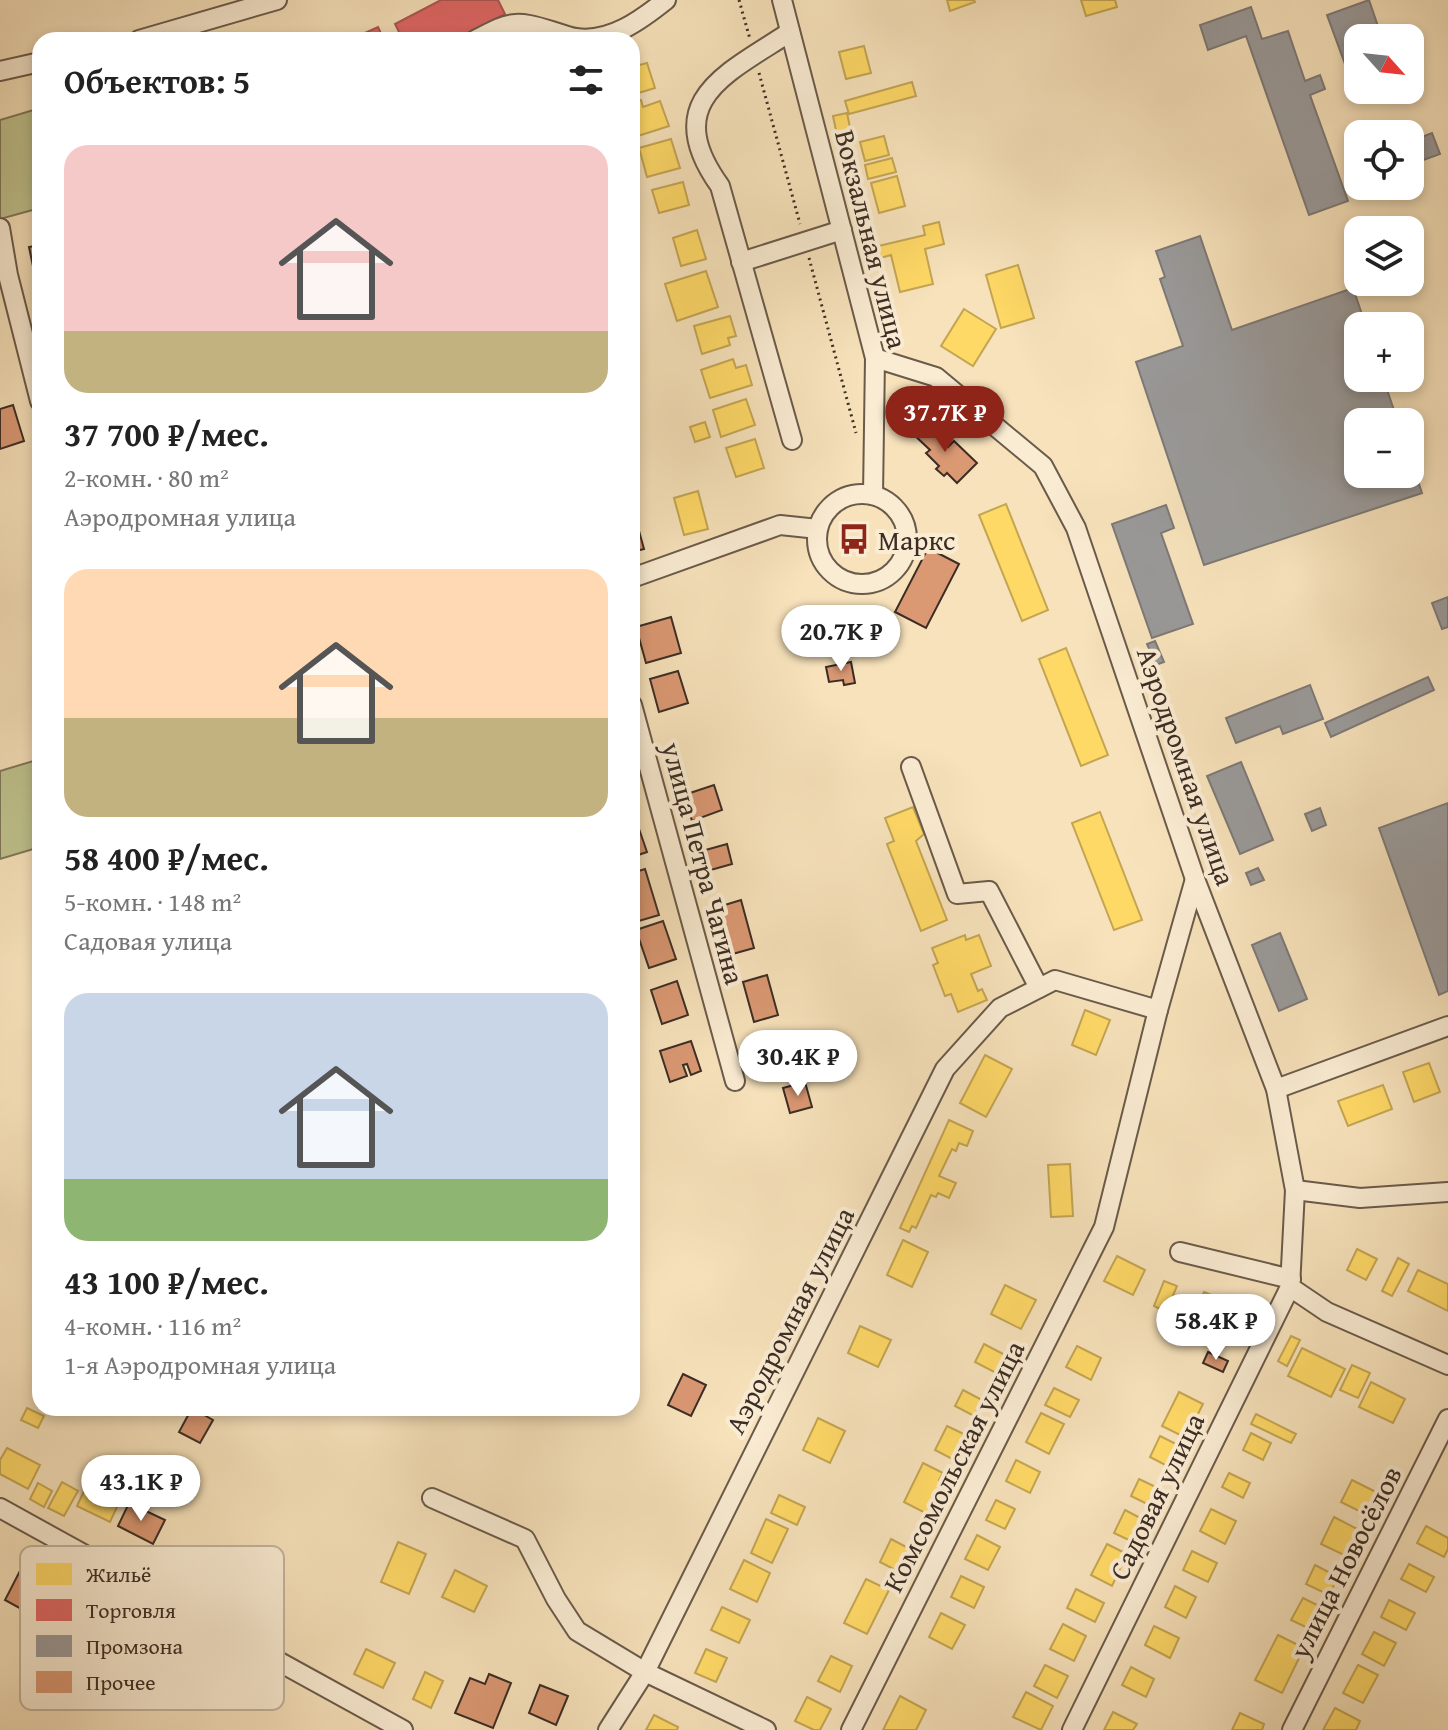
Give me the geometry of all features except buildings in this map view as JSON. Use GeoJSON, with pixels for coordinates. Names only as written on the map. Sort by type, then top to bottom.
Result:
{"type":"FeatureCollection","features":[{"type":"Feature","properties":{"kind":"street"},"geometry":{"type":"LineString","coordinates":[[200,32],[277,0]]}},
{"type":"Feature","properties":{"kind":"street"},"geometry":{"type":"LineString","coordinates":[[614,32],[639,22],[666,0]]}},
{"type":"Feature","properties":{"kind":"street","name":"Вокзальная улица"},"geometry":{"type":"LineString","coordinates":[[782,0],[875,358],[873,495]]}},
{"type":"Feature","properties":{"kind":"street"},"geometry":{"type":"LineString","coordinates":[[490,32],[505,24],[523,22],[556,32]]}},
{"type":"Feature","properties":{"kind":"street"},"geometry":{"type":"LineString","coordinates":[[790,32],[716,81],[699,107],[695,133],[703,162],[720,186],[792,440]]}},
{"type":"Feature","properties":{"kind":"street"},"geometry":{"type":"LineString","coordinates":[[0,71],[32,64]]}},
{"type":"Feature","properties":{"kind":"street"},"geometry":{"type":"LineString","coordinates":[[0,228],[8,275],[32,370]]}},
{"type":"Feature","properties":{"kind":"street"},"geometry":{"type":"LineString","coordinates":[[741,262],[842,230]]}},
{"type":"Feature","properties":{"kind":"street","name":"Аэродромная улица"},"geometry":{"type":"LineString","coordinates":[[875,358],[936,377],[1043,466],[1076,528],[1195,879],[1276,1089],[1295,1190],[1291,1283]]}},
{"type":"Feature","properties":{"kind":"street"},"geometry":{"type":"LineString","coordinates":[[855,494],[873,495],[889,502],[901,515],[907,532],[906,549],[899,565],[886,577],[869,584],[852,583],[836,576],[824,563],[818,546],[818,529],[826,512],[839,500],[855,494]]}},
{"type":"Feature","properties":{"kind":"street"},"geometry":{"type":"LineString","coordinates":[[640,575],[780,525],[818,529]]}},
{"type":"Feature","properties":{"kind":"street","name":"улица Петра Чагина"},"geometry":{"type":"LineString","coordinates":[[640,734],[735,1081]]}},
{"type":"Feature","properties":{"kind":"street"},"geometry":{"type":"LineString","coordinates":[[911,767],[957,894],[989,891],[1039,988]]}},
{"type":"Feature","properties":{"kind":"street","name":"Комсомольская улица"},"geometry":{"type":"LineString","coordinates":[[851,1730],[1104,1227],[1158,1010],[1195,879]]}},
{"type":"Feature","properties":{"kind":"street","name":"Аэродромная улица"},"geometry":{"type":"LineString","coordinates":[[608,1730],[645,1672],[945,1069],[1000,1008],[1055,980],[1158,1010]]}},
{"type":"Feature","properties":{"kind":"street"},"geometry":{"type":"LineString","coordinates":[[1276,1089],[1448,1026]]}},
{"type":"Feature","properties":{"kind":"street"},"geometry":{"type":"LineString","coordinates":[[1295,1190],[1360,1198],[1448,1192]]}},
{"type":"Feature","properties":{"kind":"street"},"geometry":{"type":"LineString","coordinates":[[1180,1252],[1291,1283],[1327,1312],[1448,1365]]}},
{"type":"Feature","properties":{"kind":"street","name":"Садовая улица"},"geometry":{"type":"LineString","coordinates":[[1072,1730],[1291,1283]]}},
{"type":"Feature","properties":{"kind":"street","name":"улица Новосёлов"},"geometry":{"type":"LineString","coordinates":[[1292,1730],[1448,1419]]}},
{"type":"Feature","properties":{"kind":"street"},"geometry":{"type":"LineString","coordinates":[[432,1498],[525,1539],[556,1599],[577,1631],[645,1672],[766,1730]]}},
{"type":"Feature","properties":{"kind":"street"},"geometry":{"type":"LineString","coordinates":[[0,1508],[69,1546]]}},
{"type":"Feature","properties":{"kind":"street"},"geometry":{"type":"LineString","coordinates":[[284,1664],[403,1730]]}},
{"type":"Feature","properties":{"kind":"green space"},"geometry":{"type":"Polygon","coordinates":[[[32,110],[32,210],[0,219],[0,120],[32,110]]]}},
{"type":"Feature","properties":{"kind":"green space"},"geometry":{"type":"Polygon","coordinates":[[[32,761],[32,849],[0,859],[0,771],[32,761]]]}},
{"type":"Feature","properties":{"kind":"place","name":"Маркс"},"geometry":{"type":"Point","coordinates":[854,539]}}]}
